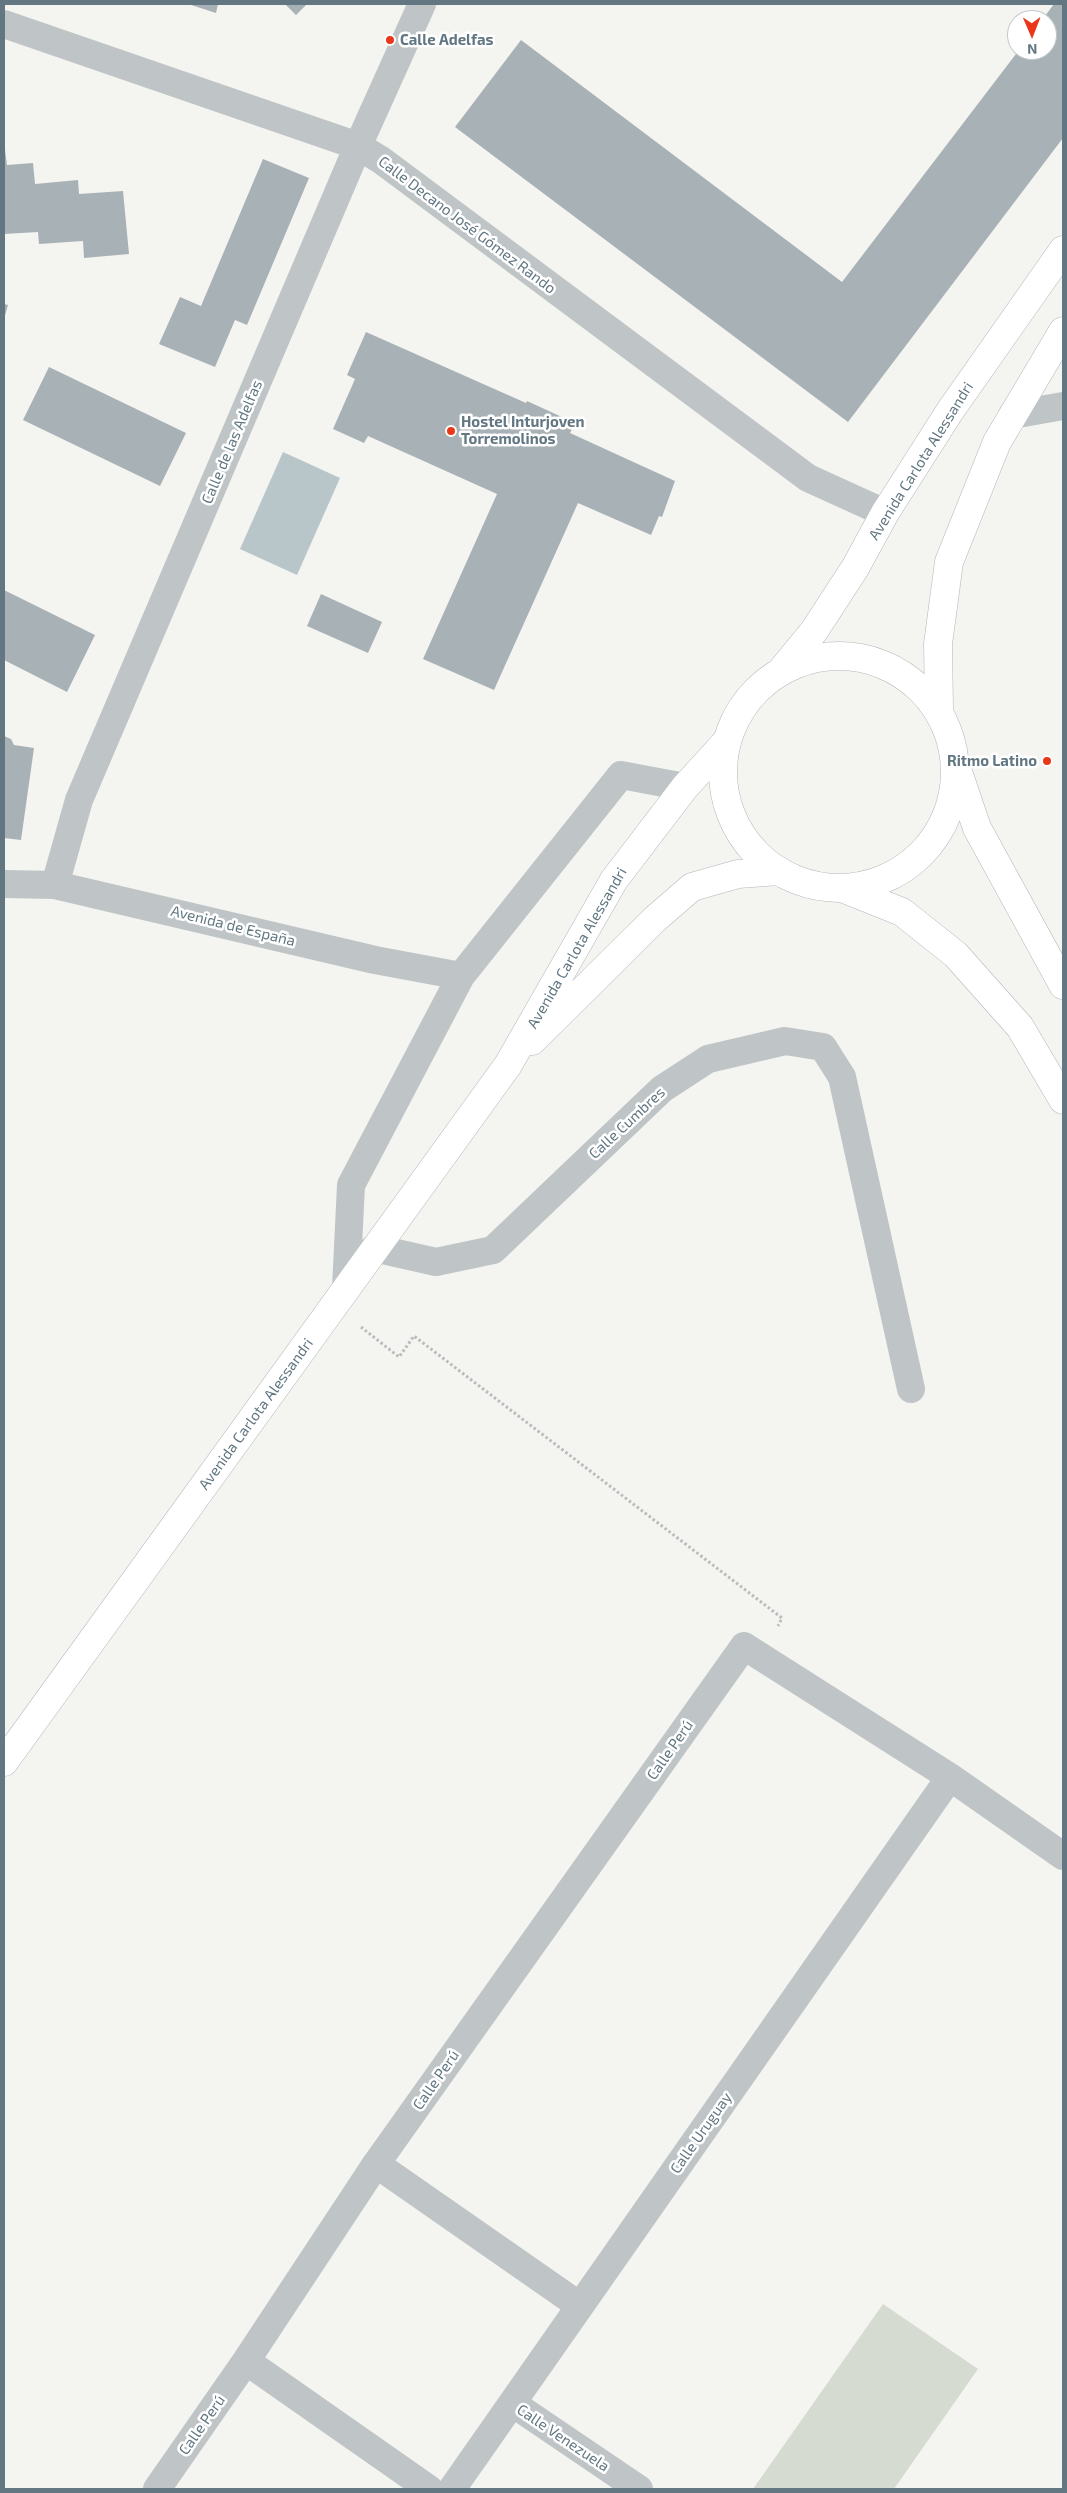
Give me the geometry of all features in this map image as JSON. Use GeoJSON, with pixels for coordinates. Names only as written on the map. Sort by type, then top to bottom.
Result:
{"type":"FeatureCollection","features":[{"type":"Feature","properties":{"kind":"main road","name":"Avenida Carlota Alessandri"},"geometry":{"type":"LineString","coordinates":[[780,672],[814,631],[855,568],[885,512],[950,411],[1063,250]]}},
{"type":"Feature","properties":{"kind":"main road"},"geometry":{"type":"LineString","coordinates":[[939,710],[938,644],[949,562],[998,442],[1063,330]]}},
{"type":"Feature","properties":{"kind":"main road"},"geometry":{"type":"LineString","coordinates":[[1063,985],[977,828],[956,768],[951,738],[939,710],[915,683],[884,665],[850,656],[814,658],[780,672],[756,690],[738,713],[727,741],[723,778],[731,815],[750,847],[779,871],[809,884],[842,888],[902,912],[956,955],[1020,1027],[1063,1100]]}},
{"type":"Feature","properties":{"kind":"main road","name":"Avenida Carlota Alessandri"},"geometry":{"type":"LineString","coordinates":[[4,1762],[508,1065],[614,880],[684,787],[727,741]]}},
{"type":"Feature","properties":{"kind":"main road"},"geometry":{"type":"LineString","coordinates":[[842,888],[878,882],[911,864],[930,844],[936,837],[952,804],[956,768]]}},
{"type":"Feature","properties":{"kind":"main road","name":"Avenida Carlota Alessandri"},"geometry":{"type":"LineString","coordinates":[[508,1065],[655,920],[692,887],[738,874],[779,871]]}},
{"type":"Feature","properties":{"kind":"street","name":"Calle de las Adelfas"},"geometry":{"type":"LineString","coordinates":[[55,885],[79,800],[358,146],[422,4]]}},
{"type":"Feature","properties":{"kind":"street","name":"Calle Decano José Gómez Rando"},"geometry":{"type":"LineString","coordinates":[[4,24],[358,146],[380,160],[808,478],[885,512]]}},
{"type":"Feature","properties":{"kind":"street"},"geometry":{"type":"LineString","coordinates":[[1012,415],[1063,406]]}},
{"type":"Feature","properties":{"kind":"street"},"geometry":{"type":"LineString","coordinates":[[340,1297],[351,1185],[462,976],[621,775],[684,787]]}},
{"type":"Feature","properties":{"kind":"street","name":"Avenida de España"},"geometry":{"type":"LineString","coordinates":[[4,884],[55,885],[375,960],[462,976]]}},
{"type":"Feature","properties":{"kind":"street","name":"Calle Cumbres"},"geometry":{"type":"LineString","coordinates":[[374,1248],[436,1262],[493,1250],[662,1089],[708,1059],[785,1041],[823,1047],[842,1077],[911,1389]]}},
{"type":"Feature","properties":{"kind":"street","name":"Calle Perú"},"geometry":{"type":"LineString","coordinates":[[157,2489],[246,2361],[376,2164],[744,1646],[950,1778],[1063,1856]]}},
{"type":"Feature","properties":{"kind":"street","name":"Calle Uruguay"},"geometry":{"type":"LineString","coordinates":[[452,2489],[950,1778]]}},
{"type":"Feature","properties":{"kind":"street"},"geometry":{"type":"LineString","coordinates":[[376,2164],[580,2306]]}},
{"type":"Feature","properties":{"kind":"street"},"geometry":{"type":"LineString","coordinates":[[246,2361],[429,2489]]}},
{"type":"Feature","properties":{"kind":"street","name":"Calle Venezuela"},"geometry":{"type":"LineString","coordinates":[[512,2403],[639,2489]]}},
{"type":"Feature","properties":{"kind":"path"},"geometry":{"type":"LineString","coordinates":[[340,1297],[399,1357],[414,1336],[782,1618],[760,1657]]}},
{"type":"Feature","properties":{"kind":"shaded area"},"geometry":{"type":"Polygon","coordinates":[[[283,452],[340,478],[297,575],[240,549],[283,452]]]}},
{"type":"Feature","properties":{"kind":"shaded area"},"geometry":{"type":"Polygon","coordinates":[[[883,2304],[978,2369],[894,2489],[753,2489],[883,2304]]]}},
{"type":"Feature","properties":{"kind":"building"},"geometry":{"type":"Polygon","coordinates":[[[188,4],[218,4],[216,13],[188,4]]]}},
{"type":"Feature","properties":{"kind":"building"},"geometry":{"type":"Polygon","coordinates":[[[285,4],[307,4],[296,15],[285,4]]]}},
{"type":"Feature","properties":{"kind":"building"},"geometry":{"type":"Polygon","coordinates":[[[1054,4],[1063,4],[1063,138],[848,422],[455,127],[521,40],[842,282],[1011,60],[1057,60],[1057,10],[1050,10],[1054,4]]]}},
{"type":"Feature","properties":{"kind":"building"},"geometry":{"type":"Polygon","coordinates":[[[4,142],[7,165],[33,163],[35,184],[78,180],[79,194],[123,191],[129,254],[84,258],[83,241],[39,244],[38,232],[4,234],[4,142]]]}},
{"type":"Feature","properties":{"kind":"building"},"geometry":{"type":"Polygon","coordinates":[[[263,159],[309,178],[247,325],[235,320],[215,367],[159,344],[180,297],[201,306],[263,159]]]}},
{"type":"Feature","properties":{"kind":"building"},"geometry":{"type":"Polygon","coordinates":[[[4,304],[8,305],[4,319],[4,304]]]}},
{"type":"Feature","properties":{"kind":"building"},"geometry":{"type":"Polygon","coordinates":[[[366,332],[575,423],[570,433],[675,481],[662,517],[659,516],[651,535],[578,503],[494,690],[423,659],[497,494],[368,436],[364,443],[333,429],[355,379],[347,375],[366,332]]]}},
{"type":"Feature","properties":{"kind":"building"},"geometry":{"type":"Polygon","coordinates":[[[49,367],[186,433],[160,486],[23,420],[49,367]]]}},
{"type":"Feature","properties":{"kind":"building"},"geometry":{"type":"Polygon","coordinates":[[[4,590],[95,635],[67,692],[4,660],[4,590]]]}},
{"type":"Feature","properties":{"kind":"building"},"geometry":{"type":"Polygon","coordinates":[[[321,594],[382,622],[368,653],[307,626],[321,594]]]}},
{"type":"Feature","properties":{"kind":"building"},"geometry":{"type":"Polygon","coordinates":[[[4,736],[11,739],[14,745],[34,748],[21,840],[4,838],[4,736]]]}},
{"type":"Feature","properties":{"kind":"place","name":"Calle Adelfas"},"geometry":{"type":"Point","coordinates":[390,40]}},
{"type":"Feature","properties":{"kind":"place","name":"Hostel Inturjoven Torremolinos"},"geometry":{"type":"Point","coordinates":[451,431]}},
{"type":"Feature","properties":{"kind":"place","name":"Ritmo Latino"},"geometry":{"type":"Point","coordinates":[1047,761]}}]}
